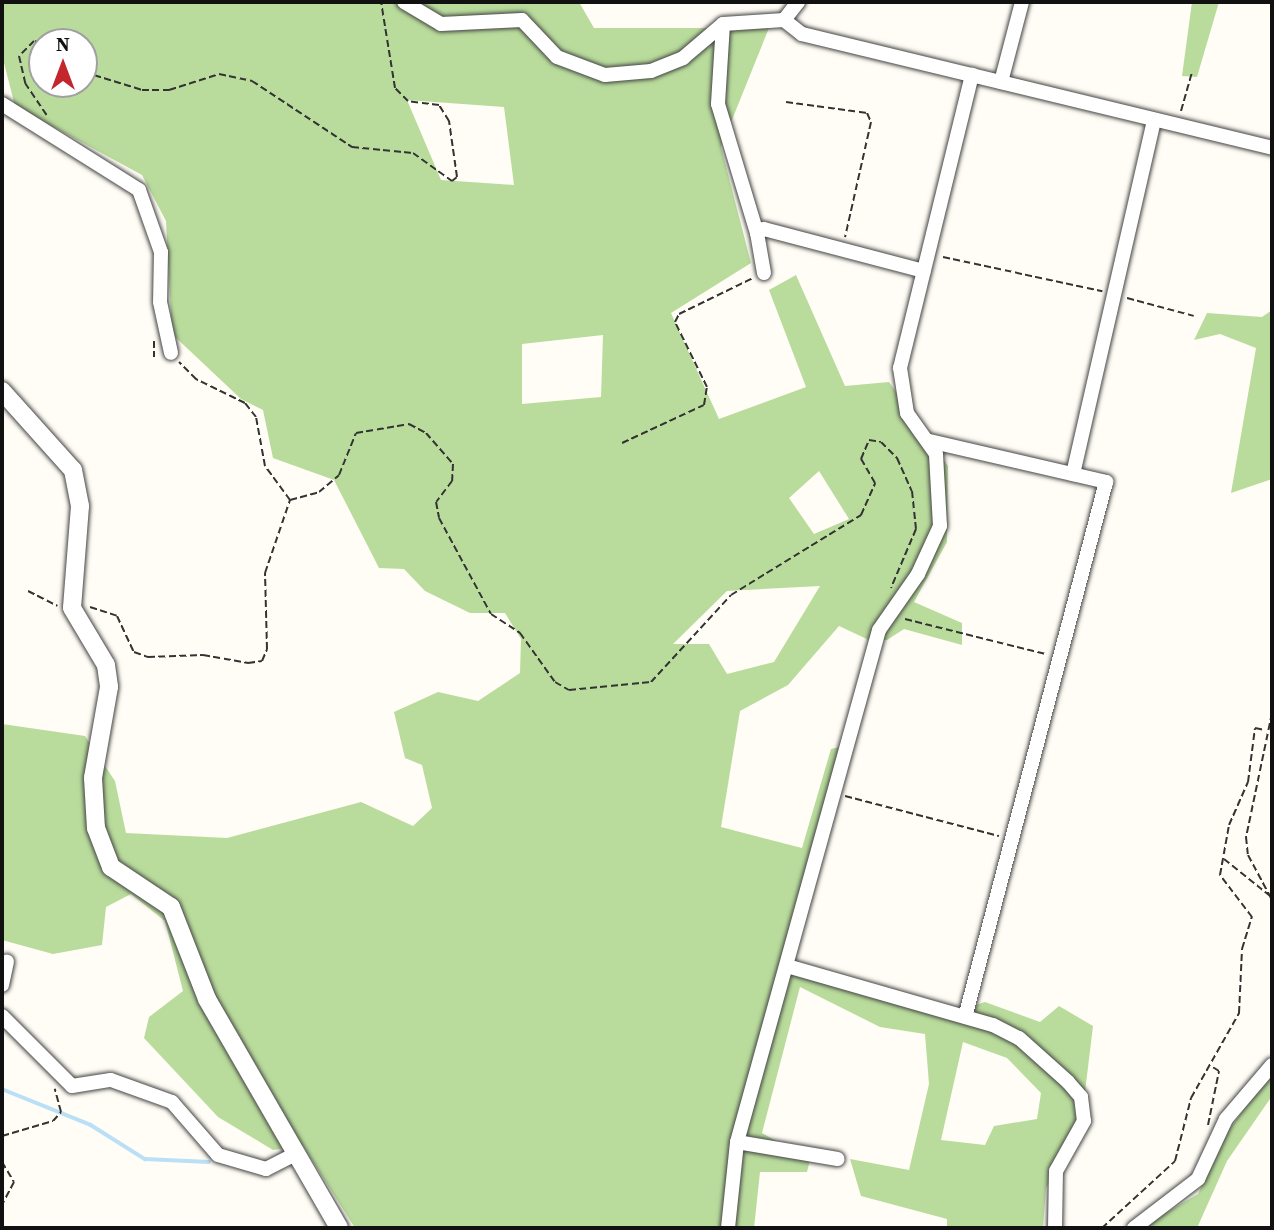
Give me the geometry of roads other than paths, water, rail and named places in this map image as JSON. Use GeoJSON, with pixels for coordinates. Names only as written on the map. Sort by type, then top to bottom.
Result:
{"type":"FeatureCollection","features":[{"type":"Feature","properties":{"kind":"street"},"geometry":{"type":"LineString","coordinates":[[404,2],[441,24],[522,20],[557,57],[605,75],[651,71],[683,58],[723,24],[784,20],[802,34],[1272,148]]}},
{"type":"Feature","properties":{"kind":"street"},"geometry":{"type":"LineString","coordinates":[[784,20],[798,2]]}},
{"type":"Feature","properties":{"kind":"street"},"geometry":{"type":"LineString","coordinates":[[1001,82],[1022,2]]}},
{"type":"Feature","properties":{"kind":"street"},"geometry":{"type":"LineString","coordinates":[[723,24],[718,104],[757,233],[764,273]]}},
{"type":"Feature","properties":{"kind":"street"},"geometry":{"type":"LineString","coordinates":[[728,1228],[737,1142],[885,617],[918,574],[940,527],[940,473],[929,441],[907,413],[900,385],[928,253],[972,75]]}},
{"type":"Feature","properties":{"kind":"street"},"geometry":{"type":"LineString","coordinates":[[2,104],[139,190],[161,252],[160,302],[171,353]]}},
{"type":"Feature","properties":{"kind":"street"},"geometry":{"type":"LineString","coordinates":[[1073,474],[1154,120]]}},
{"type":"Feature","properties":{"kind":"street"},"geometry":{"type":"LineString","coordinates":[[757,233],[774,230],[924,271]]}},
{"type":"Feature","properties":{"kind":"street"},"geometry":{"type":"LineString","coordinates":[[2,391],[73,470],[80,506],[72,608],[106,665],[109,687],[93,778],[96,828],[111,867],[171,907],[207,999],[339,1228]]}},
{"type":"Feature","properties":{"kind":"street"},"geometry":{"type":"LineString","coordinates":[[929,441],[1106,482],[965,1017]]}},
{"type":"Feature","properties":{"kind":"street"},"geometry":{"type":"LineString","coordinates":[[2,985],[7,962]]}},
{"type":"Feature","properties":{"kind":"street"},"geometry":{"type":"LineString","coordinates":[[787,966],[965,1017],[1019,1038],[1081,1097],[1084,1121],[1054,1182],[1055,1228]]}},
{"type":"Feature","properties":{"kind":"street"},"geometry":{"type":"LineString","coordinates":[[2,1016],[72,1086],[111,1080],[172,1102],[218,1155],[266,1169],[295,1154]]}},
{"type":"Feature","properties":{"kind":"street"},"geometry":{"type":"LineString","coordinates":[[1134,1228],[1198,1180],[1226,1119],[1272,1065]]}},
{"type":"Feature","properties":{"kind":"street"},"geometry":{"type":"LineString","coordinates":[[737,1142],[838,1159]]}},
{"type":"Feature","properties":{"kind":"waterway"},"geometry":{"type":"LineString","coordinates":[[2,1089],[91,1125],[145,1159],[209,1162]]}}]}
